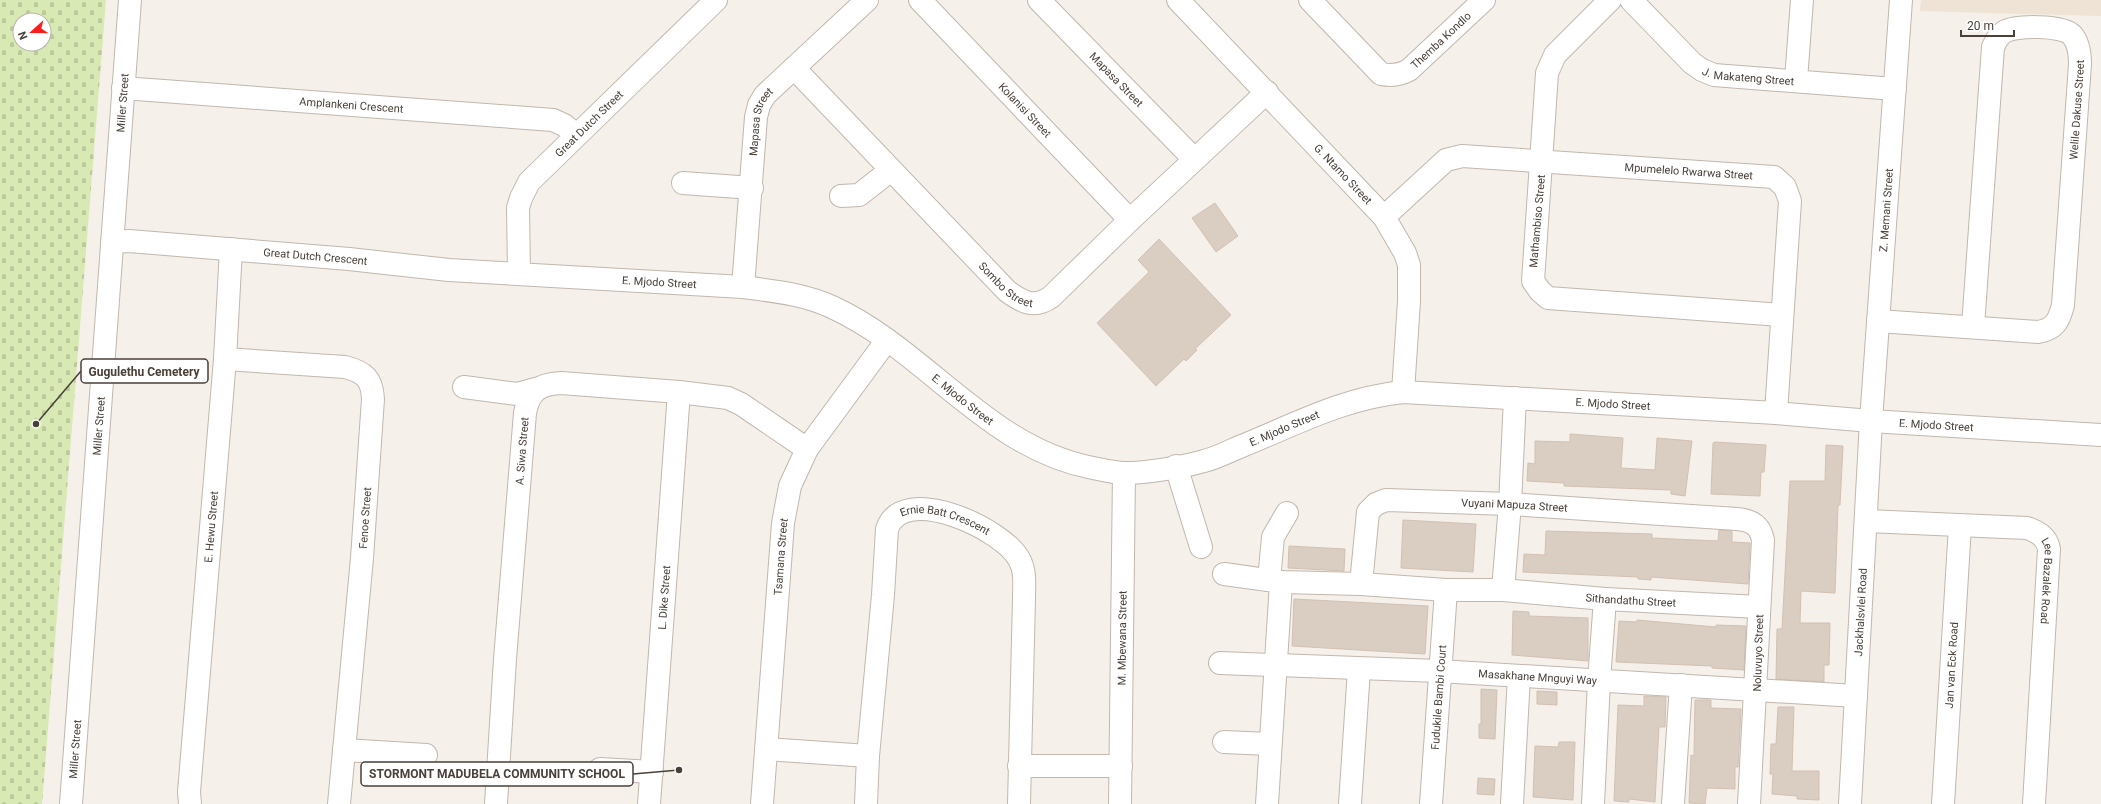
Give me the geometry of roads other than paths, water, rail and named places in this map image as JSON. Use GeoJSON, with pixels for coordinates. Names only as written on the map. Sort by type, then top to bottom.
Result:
{"type":"FeatureCollection","features":[{"type":"Feature","properties":{"kind":"street","name":"Miller Street"},"geometry":{"type":"LineString","coordinates":[[71,804],[130,0]]}},
{"type":"Feature","properties":{"kind":"street","name":"Great Dutch Street"},"geometry":{"type":"LineString","coordinates":[[519,273],[518,208],[529,182],[715,0]]}},
{"type":"Feature","properties":{"kind":"street","name":"Mapasa Street"},"geometry":{"type":"LineString","coordinates":[[743,287],[752,188],[756,117],[759,105],[765,95],[867,0]]}},
{"type":"Feature","properties":{"kind":"street","name":"Kolanisi Street"},"geometry":{"type":"LineString","coordinates":[[920,0],[1130,220]]}},
{"type":"Feature","properties":{"kind":"street","name":"Mapasa Street"},"geometry":{"type":"LineString","coordinates":[[1039,0],[1194,159]]}},
{"type":"Feature","properties":{"kind":"street","name":"G. Ntamo Street"},"geometry":{"type":"LineString","coordinates":[[1178,0],[1267,92],[1384,217],[1405,253],[1409,265],[1409,301],[1403,392]]}},
{"type":"Feature","properties":{"kind":"street","name":"Themba Kondlo"},"geometry":{"type":"LineString","coordinates":[[1310,0],[1381,74],[1395,75],[1409,70],[1484,0]]}},
{"type":"Feature","properties":{"kind":"street","name":"Mathambiso Street"},"geometry":{"type":"LineString","coordinates":[[1610,0],[1555,55],[1549,64],[1547,73],[1542,161],[1532,276],[1540,291],[1548,298],[1782,315]]}},
{"type":"Feature","properties":{"kind":"street","name":"J. Makateng Street"},"geometry":{"type":"LineString","coordinates":[[1631,0],[1692,63],[1702,70],[1714,75],[1796,80],[1895,89]]}},
{"type":"Feature","properties":{"kind":"street"},"geometry":{"type":"LineString","coordinates":[[1796,80],[1802,0]]}},
{"type":"Feature","properties":{"kind":"street","name":"Z. Memani Street"},"geometry":{"type":"LineString","coordinates":[[1871,421],[1901,0]]}},
{"type":"Feature","properties":{"kind":"street","name":"Welile Dakuse Street"},"geometry":{"type":"LineString","coordinates":[[1878,320],[2038,332],[2053,327],[2059,320],[2063,305],[2080,58],[2077,42],[2072,34],[2060,28],[2016,28],[2005,32],[1999,37],[1993,47],[1973,326]]}},
{"type":"Feature","properties":{"kind":"street","name":"Sombo Street"},"geometry":{"type":"LineString","coordinates":[[794,68],[1007,291],[1024,302],[1031,304],[1039,303],[1052,297],[1130,220],[1267,92]]}},
{"type":"Feature","properties":{"kind":"street","name":"Amplankeni Crescent"},"geometry":{"type":"LineString","coordinates":[[123,88],[553,120],[564,125],[576,135]]}},
{"type":"Feature","properties":{"kind":"street","name":"Mpumelelo Rwarwa Street"},"geometry":{"type":"LineString","coordinates":[[1384,217],[1446,160],[1462,156],[1774,177],[1780,181],[1789,194],[1790,201],[1776,413]]}},
{"type":"Feature","properties":{"kind":"street"},"geometry":{"type":"LineString","coordinates":[[841,196],[859,195],[891,170]]}},
{"type":"Feature","properties":{"kind":"street"},"geometry":{"type":"LineString","coordinates":[[683,183],[752,188]]}},
{"type":"Feature","properties":{"kind":"street","name":"Great Dutch Crescent"},"geometry":{"type":"LineString","coordinates":[[112,242],[129,241],[231,249],[349,259],[449,270],[519,273]]}},
{"type":"Feature","properties":{"kind":"street","name":"E. Hewu Street"},"geometry":{"type":"LineString","coordinates":[[190,804],[189,792],[225,359],[231,249]]}},
{"type":"Feature","properties":{"kind":"street","name":"E. Mjodo Street"},"geometry":{"type":"LineString","coordinates":[[519,273],[743,287],[784,292],[820,302],[857,320],[887,340],[970,407],[1023,443],[1050,457],[1076,465],[1124,473],[1204,461],[1337,406],[1376,395],[1403,392],[1776,413],[1871,421],[2101,435]]}},
{"type":"Feature","properties":{"kind":"street","name":"Tsamana Street"},"geometry":{"type":"LineString","coordinates":[[762,804],[782,523],[790,486],[806,450],[887,340]]}},
{"type":"Feature","properties":{"kind":"street","name":"Fenoe Street"},"geometry":{"type":"LineString","coordinates":[[225,359],[345,367],[358,371],[364,375],[371,385],[373,399],[362,558],[340,804]]}},
{"type":"Feature","properties":{"kind":"street"},"geometry":{"type":"LineString","coordinates":[[464,387],[517,394],[547,384],[561,383],[718,396],[741,404],[806,450]]}},
{"type":"Feature","properties":{"kind":"street","name":"A. Siwa Street"},"geometry":{"type":"LineString","coordinates":[[496,804],[505,659],[525,413],[529,397],[535,389]]}},
{"type":"Feature","properties":{"kind":"street","name":"L. Dike Street"},"geometry":{"type":"LineString","coordinates":[[650,804],[679,392]]}},
{"type":"Feature","properties":{"kind":"street"},"geometry":{"type":"LineString","coordinates":[[1503,590],[1510,504],[1515,398]]}},
{"type":"Feature","properties":{"kind":"street","name":"Jackhalsvlei Road"},"geometry":{"type":"LineString","coordinates":[[1850,804],[1871,421]]}},
{"type":"Feature","properties":{"kind":"street"},"geometry":{"type":"LineString","coordinates":[[1176,466],[1201,547]]}},
{"type":"Feature","properties":{"kind":"street","name":"M. Mbewana Street"},"geometry":{"type":"LineString","coordinates":[[1120,804],[1124,473]]}},
{"type":"Feature","properties":{"kind":"street","name":"Vuyani Mapuza Street"},"geometry":{"type":"LineString","coordinates":[[1360,584],[1368,512],[1376,504],[1386,500],[1510,504],[1736,519]]}},
{"type":"Feature","properties":{"kind":"street","name":"Ernie Batt Crescent"},"geometry":{"type":"LineString","coordinates":[[866,804],[868,756],[884,595],[887,529],[892,520],[904,512],[929,510],[954,516],[981,526],[1012,549],[1022,566],[1024,598],[1019,804]]}},
{"type":"Feature","properties":{"kind":"street"},"geometry":{"type":"LineString","coordinates":[[1267,804],[1270,744],[1277,666],[1273,537],[1287,513]]}},
{"type":"Feature","properties":{"kind":"street","name":"Noluvuyo Street"},"geometry":{"type":"LineString","coordinates":[[1736,519],[1747,520],[1754,523],[1762,533],[1763,540],[1759,607],[1757,689],[1749,804]]}},
{"type":"Feature","properties":{"kind":"street","name":"Lee Bazalek Road"},"geometry":{"type":"LineString","coordinates":[[1866,521],[2026,528],[2040,535],[2048,545],[2034,804]]}},
{"type":"Feature","properties":{"kind":"street","name":"Jan van Eck Road"},"geometry":{"type":"LineString","coordinates":[[1943,804],[1960,526]]}},
{"type":"Feature","properties":{"kind":"street","name":"Sithandathu Street"},"geometry":{"type":"LineString","coordinates":[[1224,575],[1275,581],[1360,584],[1446,590],[1503,590],[1605,599],[1759,607]]}},
{"type":"Feature","properties":{"kind":"street","name":"Fudukile Bambi Court"},"geometry":{"type":"LineString","coordinates":[[1431,804],[1439,670],[1446,590]]}},
{"type":"Feature","properties":{"kind":"street"},"geometry":{"type":"LineString","coordinates":[[1593,804],[1598,681],[1605,599]]}},
{"type":"Feature","properties":{"kind":"street","name":"Masakhane Mnguyi Way"},"geometry":{"type":"LineString","coordinates":[[1220,663],[1359,669],[1439,670],[1856,696]]}},
{"type":"Feature","properties":{"kind":"street"},"geometry":{"type":"LineString","coordinates":[[1350,804],[1359,669]]}},
{"type":"Feature","properties":{"kind":"street"},"geometry":{"type":"LineString","coordinates":[[1512,804],[1519,676]]}},
{"type":"Feature","properties":{"kind":"street"},"geometry":{"type":"LineString","coordinates":[[1673,804],[1681,685]]}},
{"type":"Feature","properties":{"kind":"street"},"geometry":{"type":"LineString","coordinates":[[1224,742],[1270,744]]}},
{"type":"Feature","properties":{"kind":"street"},"geometry":{"type":"LineString","coordinates":[[766,749],[868,756]]}},
{"type":"Feature","properties":{"kind":"street"},"geometry":{"type":"LineString","coordinates":[[344,750],[426,755]]}},
{"type":"Feature","properties":{"kind":"street"},"geometry":{"type":"LineString","coordinates":[[1019,766],[1121,766]]}},
{"type":"Feature","properties":{"kind":"street"},"geometry":{"type":"LineString","coordinates":[[600,768],[652,772]]}},
{"type":"Feature","properties":{"kind":"place","name":"Gugulethu Cemetery"},"geometry":{"type":"Point","coordinates":[36,424]}},
{"type":"Feature","properties":{"kind":"place","name":"STORMONT MADUBELA COMMUNITY SCHOOL"},"geometry":{"type":"Point","coordinates":[679,770]}}]}
